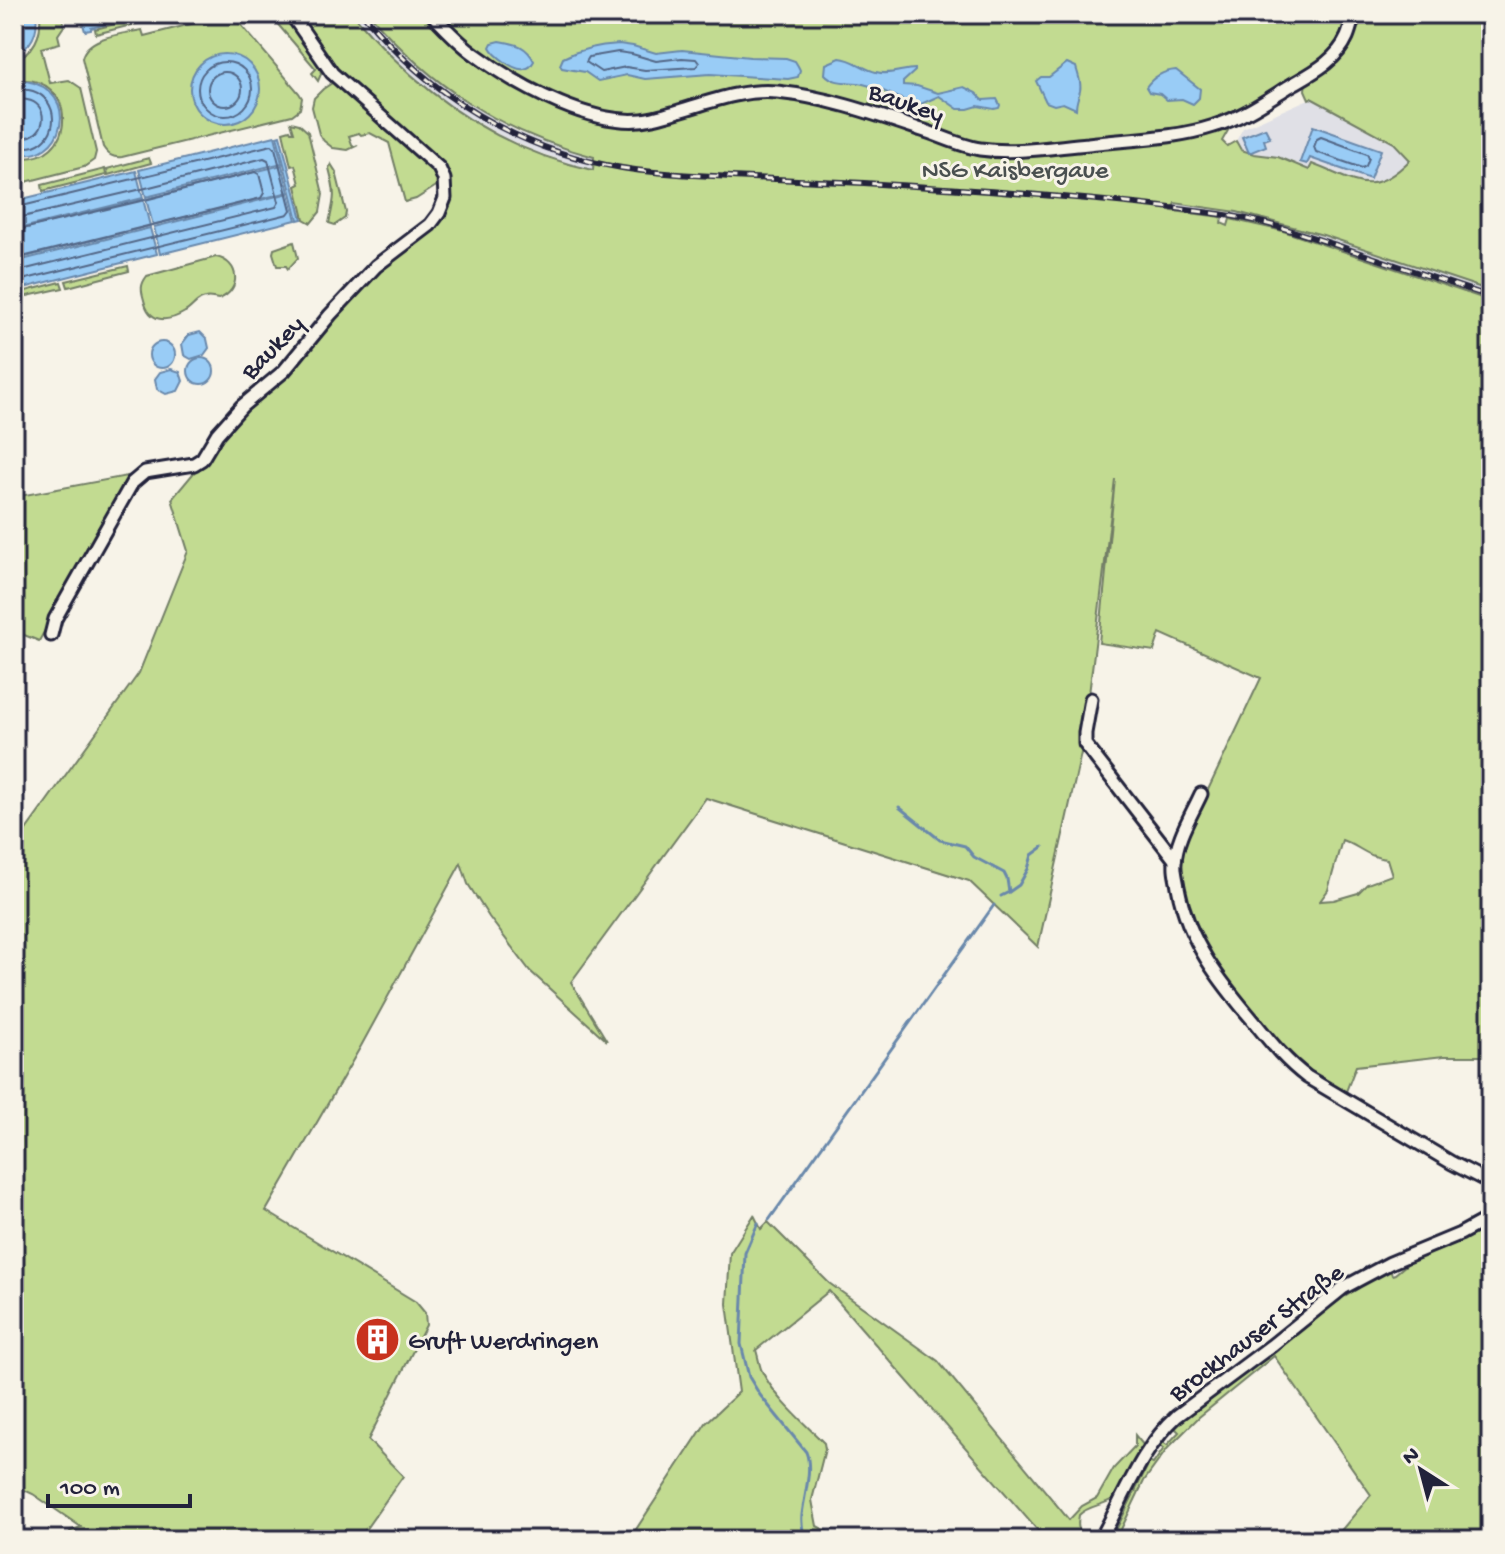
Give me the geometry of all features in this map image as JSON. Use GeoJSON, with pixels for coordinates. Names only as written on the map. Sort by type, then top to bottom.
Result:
{"type":"FeatureCollection","features":[{"type":"Feature","properties":{"kind":"street","name":"Baukey"},"geometry":{"type":"LineString","coordinates":[[51,635],[55,619],[137,478],[145,472],[194,464],[202,459],[217,434],[242,406],[284,371],[376,266],[430,225],[445,198],[444,179],[439,168],[332,73],[291,14]]}},
{"type":"Feature","properties":{"kind":"street","name":"Baukey"},"geometry":{"type":"LineString","coordinates":[[432,14],[474,54],[533,92],[608,118],[630,121],[651,118],[729,96],[776,92],[846,104],[978,149],[1008,151],[1180,133],[1213,127],[1236,118],[1333,57],[1347,37],[1354,14]]}},
{"type":"Feature","properties":{"kind":"street"},"geometry":{"type":"LineString","coordinates":[[1091,699],[1085,744],[1175,860]]}},
{"type":"Feature","properties":{"kind":"street"},"geometry":{"type":"LineString","coordinates":[[1201,794],[1177,848],[1174,866],[1187,923],[1212,969],[1290,1065],[1355,1106],[1491,1183]]}},
{"type":"Feature","properties":{"kind":"street","name":"Brockhauser Straße"},"geometry":{"type":"LineString","coordinates":[[1100,1540],[1140,1462],[1164,1428],[1177,1416],[1343,1288],[1491,1217]]}},
{"type":"Feature","properties":{"kind":"shaded area"},"geometry":{"type":"Polygon","coordinates":[[[353,14],[369,14],[413,60],[464,100],[499,122],[574,152],[1180,203],[1224,210],[1223,218],[1164,210],[613,174],[581,167],[505,138],[447,105],[393,60],[353,14]]]}},
{"type":"Feature","properties":{"kind":"shaded area"},"geometry":{"type":"Polygon","coordinates":[[[1311,98],[1394,143],[1411,160],[1381,183],[1366,185],[1313,164],[1309,170],[1278,157],[1241,150],[1236,141],[1243,128],[1311,98]]]}},
{"type":"Feature","properties":{"kind":"shaded area"},"geometry":{"type":"Polygon","coordinates":[[[1230,212],[1323,235],[1491,291],[1491,301],[1305,238],[1229,219],[1230,212]]]}},
{"type":"Feature","properties":{"kind":"green space"},"geometry":{"type":"Polygon","coordinates":[[[40,14],[63,14],[64,26],[58,35],[60,43],[41,48],[50,83],[69,80],[81,88],[96,152],[94,160],[84,167],[14,185],[14,157],[36,156],[51,148],[60,135],[63,119],[60,103],[51,90],[35,82],[14,81],[14,61],[32,48],[40,29],[40,14]]]}},
{"type":"Feature","properties":{"kind":"green space"},"geometry":{"type":"Polygon","coordinates":[[[156,14],[175,14],[96,34],[95,29],[156,14]]]}},
{"type":"Feature","properties":{"kind":"green space"},"geometry":{"type":"Polygon","coordinates":[[[210,14],[232,14],[299,93],[302,98],[300,109],[292,115],[122,157],[109,154],[103,147],[82,58],[85,51],[107,37],[142,30],[144,36],[211,19],[210,14]]]}},
{"type":"Feature","properties":{"kind":"green space"},"geometry":{"type":"Polygon","coordinates":[[[262,14],[269,14],[258,23],[256,20],[262,14]]]}},
{"type":"Feature","properties":{"kind":"green space"},"geometry":{"type":"Polygon","coordinates":[[[269,14],[286,14],[320,67],[318,81],[312,73],[316,69],[269,14]]]}},
{"type":"Feature","properties":{"kind":"green space","name":"NSG Kaisbergaue"},"geometry":{"type":"Polygon","coordinates":[[[297,14],[353,14],[403,67],[460,113],[523,147],[593,170],[594,157],[528,134],[470,104],[418,64],[369,14],[1350,14],[1340,38],[1325,56],[1287,81],[1242,123],[1230,127],[1222,141],[1227,146],[1236,141],[1241,150],[1278,157],[1309,170],[1312,164],[1352,180],[1374,183],[1396,172],[1410,160],[1394,143],[1309,99],[1305,90],[1306,81],[1348,45],[1359,14],[1491,14],[1491,291],[1323,235],[1237,212],[1175,203],[1172,211],[1222,217],[1221,223],[1228,226],[1230,219],[1283,231],[1491,301],[1491,1056],[1444,1056],[1356,1066],[1345,1094],[1308,1077],[1230,993],[1182,903],[1179,851],[1261,678],[1160,633],[1154,651],[1099,643],[1115,479],[1083,744],[1038,947],[969,881],[706,798],[571,982],[607,1041],[530,971],[489,917],[468,884],[461,863],[266,1211],[416,1302],[425,1313],[426,1325],[368,1440],[403,1476],[358,1540],[77,1540],[70,1531],[81,1527],[20,1488],[14,1457],[14,853],[21,837],[139,673],[188,551],[172,499],[207,457],[212,446],[258,395],[279,385],[332,316],[377,267],[431,227],[446,178],[334,69],[297,14]],[[1342,840],[1328,890],[1320,901],[1358,893],[1367,884],[1392,875],[1387,859],[1342,840]]]}},
{"type":"Feature","properties":{"kind":"green space"},"geometry":{"type":"Polygon","coordinates":[[[335,81],[433,166],[441,183],[416,199],[405,202],[389,143],[370,133],[349,136],[353,147],[358,145],[348,150],[333,148],[324,141],[312,107],[314,98],[335,81]]]}},
{"type":"Feature","properties":{"kind":"green space"},"geometry":{"type":"Polygon","coordinates":[[[291,122],[308,132],[323,194],[320,212],[311,223],[304,219],[296,186],[300,184],[295,165],[291,166],[283,132],[294,132],[291,122]]]}},
{"type":"Feature","properties":{"kind":"green space"},"geometry":{"type":"Polygon","coordinates":[[[149,158],[151,163],[108,175],[107,169],[149,158]]]}},
{"type":"Feature","properties":{"kind":"green space"},"geometry":{"type":"Polygon","coordinates":[[[331,164],[346,212],[345,218],[335,225],[329,223],[334,196],[331,164]]]}},
{"type":"Feature","properties":{"kind":"green space"},"geometry":{"type":"Polygon","coordinates":[[[105,169],[106,175],[43,191],[42,185],[105,169]]]}},
{"type":"Feature","properties":{"kind":"green space"},"geometry":{"type":"Polygon","coordinates":[[[294,242],[298,258],[288,269],[277,266],[274,249],[294,242]]]}},
{"type":"Feature","properties":{"kind":"green space"},"geometry":{"type":"Polygon","coordinates":[[[216,257],[230,264],[234,270],[234,283],[226,295],[219,299],[202,299],[172,318],[154,317],[146,308],[142,290],[147,276],[216,257]]]}},
{"type":"Feature","properties":{"kind":"green space"},"geometry":{"type":"Polygon","coordinates":[[[128,266],[129,271],[68,287],[66,281],[128,266]]]}},
{"type":"Feature","properties":{"kind":"green space"},"geometry":{"type":"Polygon","coordinates":[[[61,282],[63,288],[14,299],[14,294],[61,282]]]}},
{"type":"Feature","properties":{"kind":"green space"},"geometry":{"type":"Polygon","coordinates":[[[132,475],[39,641],[14,631],[14,497],[132,475]]]}},
{"type":"Feature","properties":{"kind":"green space"},"geometry":{"type":"Polygon","coordinates":[[[754,1215],[761,1229],[768,1222],[829,1283],[938,1361],[1069,1520],[1082,1506],[1097,1498],[1114,1468],[1135,1446],[1135,1435],[1145,1447],[1124,1488],[1110,1501],[1079,1515],[1079,1529],[1087,1540],[1046,1540],[829,1291],[756,1350],[761,1369],[773,1389],[824,1443],[812,1500],[817,1526],[843,1540],[629,1540],[706,1423],[739,1392],[727,1304],[730,1253],[754,1215]]]}},
{"type":"Feature","properties":{"kind":"green space"},"geometry":{"type":"Polygon","coordinates":[[[1491,1217],[1491,1540],[1333,1540],[1371,1495],[1274,1356],[1199,1417],[1168,1448],[1144,1481],[1116,1540],[1110,1540],[1147,1467],[1144,1464],[1146,1461],[1153,1464],[1164,1448],[1158,1444],[1161,1441],[1167,1445],[1179,1432],[1173,1426],[1179,1424],[1190,1411],[1195,1407],[1197,1409],[1214,1393],[1216,1395],[1344,1294],[1346,1296],[1359,1285],[1390,1269],[1392,1275],[1395,1274],[1424,1250],[1491,1217]]]}},
{"type":"Feature","properties":{"kind":"water"},"geometry":{"type":"Polygon","coordinates":[[[14,14],[36,14],[37,21],[32,39],[14,56],[14,14]]]}},
{"type":"Feature","properties":{"kind":"water"},"geometry":{"type":"Polygon","coordinates":[[[80,14],[146,14],[85,31],[80,14]]]}},
{"type":"Feature","properties":{"kind":"water"},"geometry":{"type":"Polygon","coordinates":[[[500,41],[524,48],[534,61],[526,69],[510,65],[490,47],[492,43],[500,41]]]}},
{"type":"Feature","properties":{"kind":"water"},"geometry":{"type":"Polygon","coordinates":[[[619,44],[656,53],[682,50],[786,58],[795,61],[800,70],[798,77],[788,79],[710,74],[645,79],[627,75],[598,81],[585,72],[560,65],[563,58],[576,52],[619,44]]]}},
{"type":"Feature","properties":{"kind":"water"},"geometry":{"type":"Polygon","coordinates":[[[225,54],[250,64],[260,89],[250,114],[225,124],[200,114],[190,89],[200,64],[225,54]]]}},
{"type":"Feature","properties":{"kind":"water"},"geometry":{"type":"Polygon","coordinates":[[[840,58],[881,73],[915,69],[903,85],[938,93],[964,87],[983,100],[997,99],[1000,105],[994,109],[978,106],[958,109],[939,96],[919,105],[912,103],[870,86],[829,77],[825,74],[826,64],[840,58]]]}},
{"type":"Feature","properties":{"kind":"water"},"geometry":{"type":"Polygon","coordinates":[[[1067,63],[1076,67],[1080,82],[1076,109],[1063,103],[1054,105],[1046,102],[1036,81],[1049,77],[1067,63]]]}},
{"type":"Feature","properties":{"kind":"water"},"geometry":{"type":"Polygon","coordinates":[[[1176,70],[1200,89],[1199,98],[1193,104],[1182,99],[1167,100],[1160,94],[1149,92],[1146,87],[1159,75],[1176,70]]]}},
{"type":"Feature","properties":{"kind":"water"},"geometry":{"type":"Polygon","coordinates":[[[26,81],[44,87],[55,98],[60,111],[60,125],[55,138],[45,148],[31,154],[14,153],[14,83],[26,81]]]}},
{"type":"Feature","properties":{"kind":"water"},"geometry":{"type":"Polygon","coordinates":[[[1313,126],[1381,150],[1370,179],[1310,158],[1307,164],[1300,162],[1313,126]]]}},
{"type":"Feature","properties":{"kind":"water"},"geometry":{"type":"Polygon","coordinates":[[[1265,128],[1270,138],[1264,140],[1266,146],[1249,153],[1242,137],[1265,128]]]}},
{"type":"Feature","properties":{"kind":"water"},"geometry":{"type":"Polygon","coordinates":[[[280,135],[302,219],[298,220],[277,136],[280,135]]]}},
{"type":"Feature","properties":{"kind":"water"},"geometry":{"type":"Polygon","coordinates":[[[275,136],[282,163],[146,197],[139,170],[275,136]]]}},
{"type":"Feature","properties":{"kind":"water"},"geometry":{"type":"Polygon","coordinates":[[[282,165],[289,192],[153,225],[146,199],[282,165]]]}},
{"type":"Feature","properties":{"kind":"water"},"geometry":{"type":"Polygon","coordinates":[[[136,171],[143,198],[14,230],[14,201],[136,171]]]}},
{"type":"Feature","properties":{"kind":"water"},"geometry":{"type":"Polygon","coordinates":[[[289,193],[296,220],[160,254],[154,227],[289,193]]]}},
{"type":"Feature","properties":{"kind":"water"},"geometry":{"type":"Polygon","coordinates":[[[143,199],[150,226],[14,260],[14,231],[143,199]]]}},
{"type":"Feature","properties":{"kind":"water"},"geometry":{"type":"Polygon","coordinates":[[[150,228],[157,254],[16,290],[14,279],[18,277],[14,274],[14,262],[150,228]]]}},
{"type":"Feature","properties":{"kind":"water"},"geometry":{"type":"Polygon","coordinates":[[[200,332],[207,339],[209,348],[204,355],[191,359],[184,355],[182,344],[189,335],[200,332]]]}},
{"type":"Feature","properties":{"kind":"water"},"geometry":{"type":"Polygon","coordinates":[[[162,342],[171,346],[175,355],[171,364],[162,368],[153,364],[149,355],[153,346],[162,342]]]}},
{"type":"Feature","properties":{"kind":"water"},"geometry":{"type":"Polygon","coordinates":[[[201,358],[210,362],[214,371],[210,380],[201,384],[192,380],[188,371],[192,362],[201,358]]]}},
{"type":"Feature","properties":{"kind":"water"},"geometry":{"type":"Polygon","coordinates":[[[171,369],[180,372],[183,381],[178,391],[166,394],[157,389],[155,379],[160,372],[171,369]]]}},
{"type":"Feature","properties":{"kind":"waterway"},"geometry":{"type":"LineString","coordinates":[[899,807],[940,840],[965,846],[974,857],[1004,873],[1009,892],[1001,896]]}},
{"type":"Feature","properties":{"kind":"waterway"},"geometry":{"type":"LineString","coordinates":[[1009,892],[1019,885],[1032,855],[1043,847]]}},
{"type":"Feature","properties":{"kind":"waterway"},"geometry":{"type":"LineString","coordinates":[[769,1220],[994,905]]}},
{"type":"Feature","properties":{"kind":"waterway"},"geometry":{"type":"LineString","coordinates":[[758,1223],[745,1253],[741,1344],[749,1377],[806,1452],[808,1474],[802,1518],[805,1540]]}},
{"type":"Feature","properties":{"kind":"railway"},"geometry":{"type":"LineString","coordinates":[[363,14],[416,70],[446,94],[512,133],[584,160],[663,173],[997,192],[1219,214],[1300,233],[1491,297]]}},
{"type":"Feature","properties":{"kind":"place","name":"Gruft Werdringen"},"geometry":{"type":"Point","coordinates":[377,1339]}}]}
